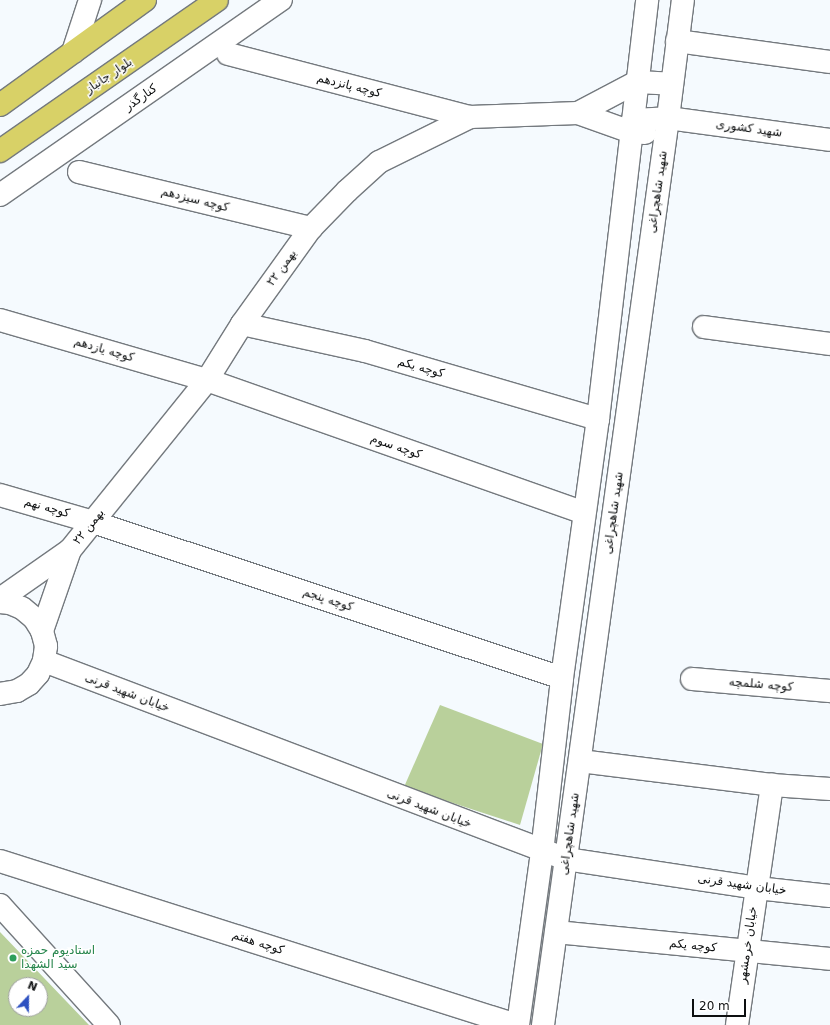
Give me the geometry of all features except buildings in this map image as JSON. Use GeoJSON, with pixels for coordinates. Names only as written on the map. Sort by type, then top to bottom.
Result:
{"type":"FeatureCollection","features":[{"type":"Feature","properties":{"kind":"main road"},"geometry":{"type":"LineString","coordinates":[[0,105],[145,0]]}},
{"type":"Feature","properties":{"kind":"main road","name":"بلوار جانباز"},"geometry":{"type":"LineString","coordinates":[[0,150],[217,0]]}},
{"type":"Feature","properties":{"kind":"street"},"geometry":{"type":"LineString","coordinates":[[73,52],[90,0]]}},
{"type":"Feature","properties":{"kind":"street","name":"کنارگذر"},"geometry":{"type":"LineString","coordinates":[[1,192],[219,52],[281,0]]}},
{"type":"Feature","properties":{"kind":"street"},"geometry":{"type":"LineString","coordinates":[[517,1025],[542,852],[562,678],[598,419],[647,0]]}},
{"type":"Feature","properties":{"kind":"street","name":"شهید شاهچراغی"},"geometry":{"type":"LineString","coordinates":[[543,1025],[683,0]]}},
{"type":"Feature","properties":{"kind":"street"},"geometry":{"type":"LineString","coordinates":[[677,41],[830,62]]}},
{"type":"Feature","properties":{"kind":"street","name":"کوچه پانزدهم"},"geometry":{"type":"LineString","coordinates":[[219,52],[470,117]]}},
{"type":"Feature","properties":{"kind":"street"},"geometry":{"type":"LineString","coordinates":[[578,113],[637,82],[672,84]]}},
{"type":"Feature","properties":{"kind":"street","name":"۲۲ بهمن"},"geometry":{"type":"LineString","coordinates":[[70,550],[208,380],[242,324],[311,228],[347,191],[379,162],[470,117],[578,113]]}},
{"type":"Feature","properties":{"kind":"street","name":"شهید کشوری"},"geometry":{"type":"LineString","coordinates":[[578,113],[632,126],[667,126],[830,140]]}},
{"type":"Feature","properties":{"kind":"street","name":"کوچه سیزدهم"},"geometry":{"type":"LineString","coordinates":[[79,172],[311,228]]}},
{"type":"Feature","properties":{"kind":"street","name":"کوچه یازدهم"},"geometry":{"type":"LineString","coordinates":[[0,320],[208,380]]}},
{"type":"Feature","properties":{"kind":"street","name":"کوچه یکم"},"geometry":{"type":"LineString","coordinates":[[242,324],[365,351],[598,419]]}},
{"type":"Feature","properties":{"kind":"street"},"geometry":{"type":"LineString","coordinates":[[704,327],[830,344]]}},
{"type":"Feature","properties":{"kind":"street","name":"کوچه سوم"},"geometry":{"type":"LineString","coordinates":[[208,380],[584,513]]}},
{"type":"Feature","properties":{"kind":"street","name":"کوچه نهم"},"geometry":{"type":"LineString","coordinates":[[0,494],[93,522]]}},
{"type":"Feature","properties":{"kind":"street","name":"کوچه پنجم"},"geometry":{"type":"LineString","coordinates":[[93,522],[562,678]]}},
{"type":"Feature","properties":{"kind":"street"},"geometry":{"type":"LineString","coordinates":[[0,599],[70,550]]}},
{"type":"Feature","properties":{"kind":"street"},"geometry":{"type":"LineString","coordinates":[[42,631],[70,550]]}},
{"type":"Feature","properties":{"kind":"street"},"geometry":{"type":"LineString","coordinates":[[0,602],[10,603],[22,608],[34,618],[42,631],[46,646],[44,661],[38,674],[29,684],[17,691],[1,696]]}},
{"type":"Feature","properties":{"kind":"street","name":"خیابان شهید قرنی"},"geometry":{"type":"LineString","coordinates":[[44,661],[566,860],[757,888],[830,896]]}},
{"type":"Feature","properties":{"kind":"street","name":"کوچه شلمچه"},"geometry":{"type":"LineString","coordinates":[[692,679],[830,691]]}},
{"type":"Feature","properties":{"kind":"street"},"geometry":{"type":"LineString","coordinates":[[580,761],[772,785],[830,789]]}},
{"type":"Feature","properties":{"kind":"street","name":"خیابان خرمشهر"},"geometry":{"type":"LineString","coordinates":[[737,1025],[772,785]]}},
{"type":"Feature","properties":{"kind":"street","name":"کوچه هفتم"},"geometry":{"type":"LineString","coordinates":[[0,861],[517,1025]]}},
{"type":"Feature","properties":{"kind":"street"},"geometry":{"type":"LineString","coordinates":[[0,905],[109,1025]]}},
{"type":"Feature","properties":{"kind":"street","name":"کوچه یکم"},"geometry":{"type":"LineString","coordinates":[[556,932],[830,959]]}},
{"type":"Feature","properties":{"kind":"green space"},"geometry":{"type":"Polygon","coordinates":[[[440,705],[543,744],[520,825],[404,787],[440,705]]]}},
{"type":"Feature","properties":{"kind":"green space","name":"استادیوم حمزه سید الشهدا"},"geometry":{"type":"Polygon","coordinates":[[[0,932],[43,977],[8,977],[8,1017],[48,1017],[48,982],[89,1025],[0,1025],[0,932]]]}},
{"type":"Feature","properties":{"kind":"place","name":"استادیوم حمزه سید الشهدا"},"geometry":{"type":"Point","coordinates":[13,958]}}]}
